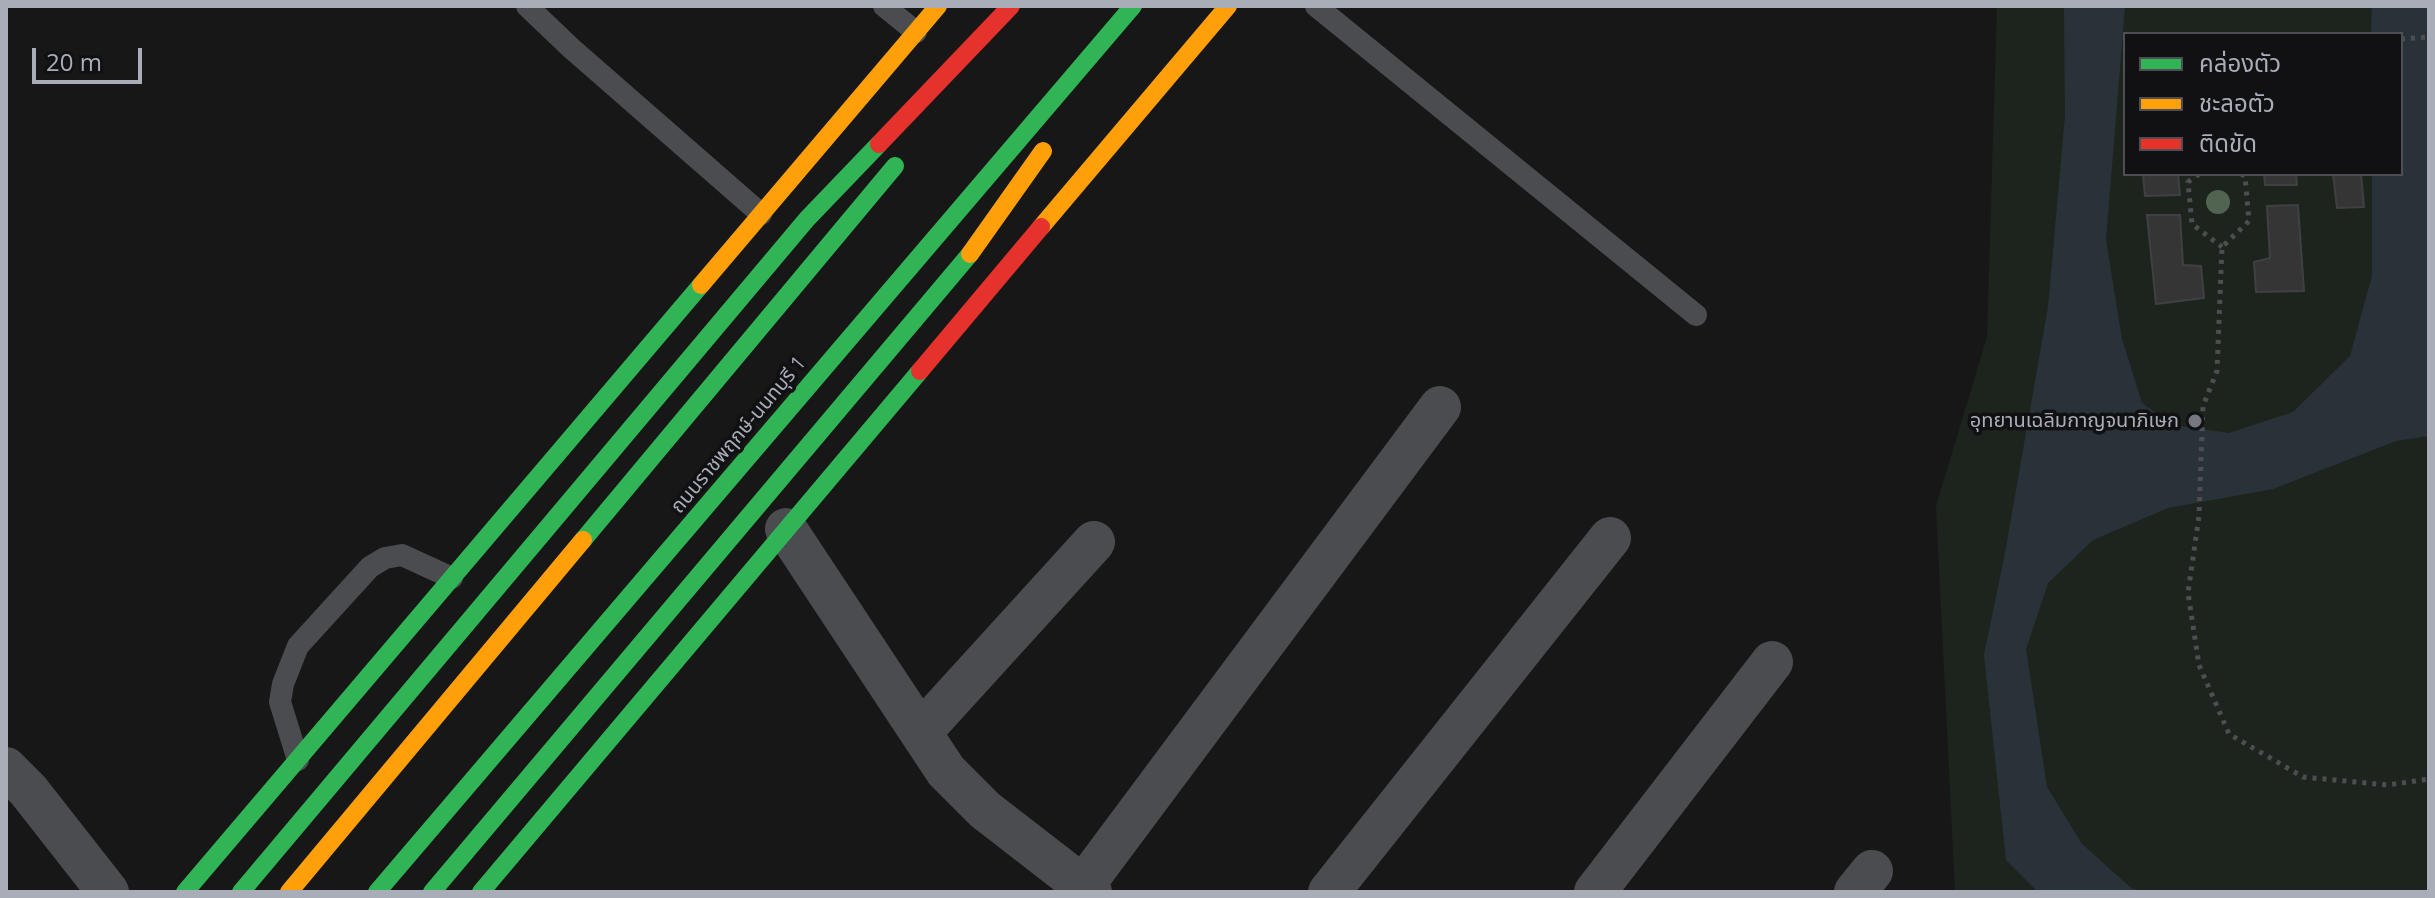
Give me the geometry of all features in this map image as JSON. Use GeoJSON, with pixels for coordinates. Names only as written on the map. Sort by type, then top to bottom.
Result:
{"type":"FeatureCollection","features":[{"type":"Feature","properties":{"kind":"main road"},"geometry":{"type":"LineString","coordinates":[[185,892],[938,6]]}},
{"type":"Feature","properties":{"kind":"main road"},"geometry":{"type":"LineString","coordinates":[[241,892],[807,219],[1011,6]]}},
{"type":"Feature","properties":{"kind":"main road"},"geometry":{"type":"LineString","coordinates":[[978,67],[1029,6]]}},
{"type":"Feature","properties":{"kind":"main road","name":"ถนนราชพฤกษ์-นนทบุรี 1"},"geometry":{"type":"LineString","coordinates":[[377,892],[1133,6]]}},
{"type":"Feature","properties":{"kind":"main road"},"geometry":{"type":"LineString","coordinates":[[1093,82],[1147,6]]}},
{"type":"Feature","properties":{"kind":"main road"},"geometry":{"type":"LineString","coordinates":[[481,892],[1228,6]]}},
{"type":"Feature","properties":{"kind":"main road"},"geometry":{"type":"LineString","coordinates":[[432,892],[957,272],[1057,133]]}},
{"type":"Feature","properties":{"kind":"main road"},"geometry":{"type":"LineString","coordinates":[[289,892],[907,152]]}},
{"type":"Feature","properties":{"kind":"street"},"geometry":{"type":"LineString","coordinates":[[786,529],[946,771],[985,810],[1087,889],[1440,407]]}},
{"type":"Feature","properties":{"kind":"street"},"geometry":{"type":"LineString","coordinates":[[1329,892],[1610,538]]}},
{"type":"Feature","properties":{"kind":"street"},"geometry":{"type":"LineString","coordinates":[[921,732],[1094,542]]}},
{"type":"Feature","properties":{"kind":"street"},"geometry":{"type":"LineString","coordinates":[[1595,892],[1772,662]]}},
{"type":"Feature","properties":{"kind":"street"},"geometry":{"type":"LineString","coordinates":[[6,768],[28,790],[108,892]]}},
{"type":"Feature","properties":{"kind":"lane"},"geometry":{"type":"LineString","coordinates":[[527,6],[761,214]]}},
{"type":"Feature","properties":{"kind":"lane"},"geometry":{"type":"LineString","coordinates":[[884,6],[916,32]]}},
{"type":"Feature","properties":{"kind":"lane"},"geometry":{"type":"LineString","coordinates":[[1316,6],[1696,315]]}},
{"type":"Feature","properties":{"kind":"lane"},"geometry":{"type":"LineString","coordinates":[[298,760],[280,702],[283,684],[298,646],[370,567],[385,558],[402,555],[452,578]]}},
{"type":"Feature","properties":{"kind":"path"},"geometry":{"type":"LineString","coordinates":[[2403,39],[2429,37]]}},
{"type":"Feature","properties":{"kind":"path"},"geometry":{"type":"LineString","coordinates":[[2196,176],[2188,182],[2192,224],[2222,247]]}},
{"type":"Feature","properties":{"kind":"path"},"geometry":{"type":"LineString","coordinates":[[2245,176],[2249,221],[2222,247],[2217,371],[2203,406],[2199,516],[2188,593],[2199,665],[2229,734],[2303,777],[2388,785],[2429,779]]}},
{"type":"Feature","properties":{"kind":"shaded area","name":"อุทยานเฉลิมกาญจนาภิเษก"},"geometry":{"type":"Polygon","coordinates":[[[1997,6],[2429,6],[2429,892],[1955,892],[1936,506],[1987,337],[1997,6]]]}},
{"type":"Feature","properties":{"kind":"shaded area"},"geometry":{"type":"Polygon","coordinates":[[[2064,6],[2125,6],[2106,240],[2122,339],[2142,403],[2173,425],[2229,433],[2293,412],[2350,356],[2372,276],[2372,176],[2403,176],[2403,32],[2371,32],[2372,6],[2429,6],[2429,436],[2396,441],[2273,489],[2168,508],[2093,540],[2048,583],[2026,649],[2047,787],[2082,844],[2131,888],[2145,892],[2038,892],[2006,860],[1984,655],[2048,307],[2065,116],[2064,6]]]}},
{"type":"Feature","properties":{"kind":"building"},"geometry":{"type":"Polygon","coordinates":[[[2143,176],[2178,176],[2180,195],[2145,196],[2143,176]]]}},
{"type":"Feature","properties":{"kind":"building"},"geometry":{"type":"Polygon","coordinates":[[[2264,176],[2296,176],[2297,185],[2265,185],[2264,176]]]}},
{"type":"Feature","properties":{"kind":"building"},"geometry":{"type":"Polygon","coordinates":[[[2333,176],[2361,176],[2364,207],[2337,208],[2333,176]]]}},
{"type":"Feature","properties":{"kind":"building"},"geometry":{"type":"Polygon","coordinates":[[[2298,205],[2304,291],[2256,292],[2254,262],[2270,258],[2267,206],[2298,205]]]}},
{"type":"Feature","properties":{"kind":"building"},"geometry":{"type":"Polygon","coordinates":[[[2147,215],[2180,215],[2183,265],[2201,266],[2204,298],[2156,304],[2147,215]]]}},
{"type":"Feature","properties":{"kind":"traffic: fast"},"geometry":{"type":"LineString","coordinates":[[377,892],[1133,6]]}},
{"type":"Feature","properties":{"kind":"traffic: fast"},"geometry":{"type":"LineString","coordinates":[[241,892],[807,219],[879,144]]}},
{"type":"Feature","properties":{"kind":"traffic: fast"},"geometry":{"type":"LineString","coordinates":[[583,540],[895,166]]}},
{"type":"Feature","properties":{"kind":"traffic: fast"},"geometry":{"type":"LineString","coordinates":[[432,892],[970,254]]}},
{"type":"Feature","properties":{"kind":"traffic: fast"},"geometry":{"type":"LineString","coordinates":[[185,892],[701,285]]}},
{"type":"Feature","properties":{"kind":"traffic: fast"},"geometry":{"type":"LineString","coordinates":[[481,892],[920,371]]}},
{"type":"Feature","properties":{"kind":"traffic: slow"},"geometry":{"type":"LineString","coordinates":[[701,285],[938,6]]}},
{"type":"Feature","properties":{"kind":"traffic: slow"},"geometry":{"type":"LineString","coordinates":[[1041,227],[1228,6]]}},
{"type":"Feature","properties":{"kind":"traffic: slow"},"geometry":{"type":"LineString","coordinates":[[970,254],[1043,151]]}},
{"type":"Feature","properties":{"kind":"traffic: slow"},"geometry":{"type":"LineString","coordinates":[[289,892],[583,540]]}},
{"type":"Feature","properties":{"kind":"traffic: jam"},"geometry":{"type":"LineString","coordinates":[[879,144],[1011,6]]}},
{"type":"Feature","properties":{"kind":"traffic: jam"},"geometry":{"type":"LineString","coordinates":[[920,371],[1041,227]]}},
{"type":"Feature","properties":{"kind":"place","name":"อุทยานเฉลิมกาญจนาภิเษก"},"geometry":{"type":"Point","coordinates":[2195,421]}}]}
